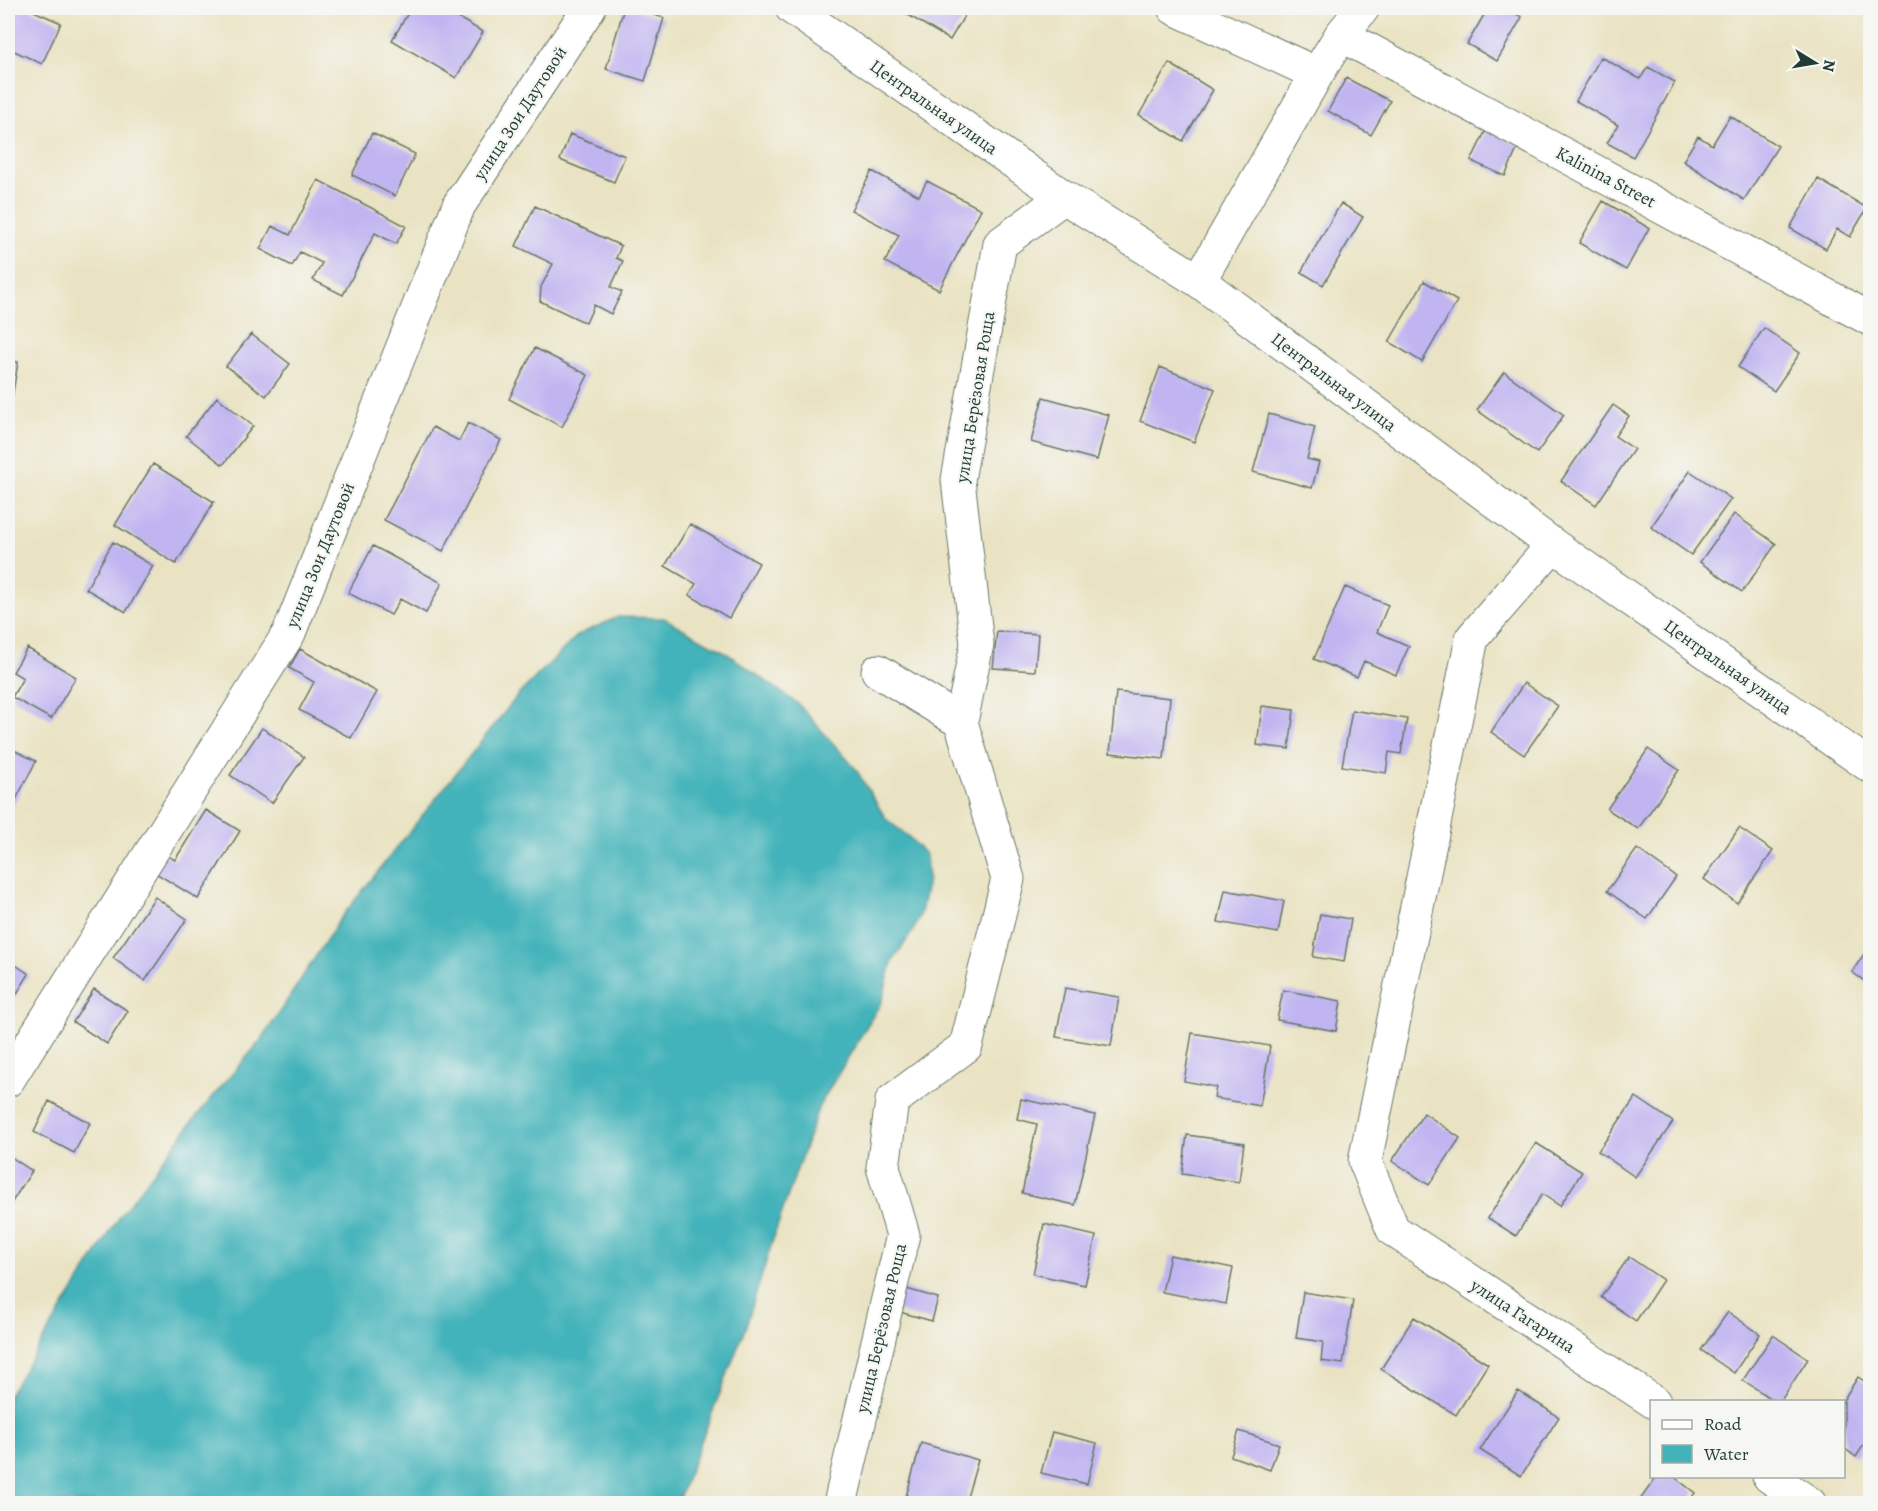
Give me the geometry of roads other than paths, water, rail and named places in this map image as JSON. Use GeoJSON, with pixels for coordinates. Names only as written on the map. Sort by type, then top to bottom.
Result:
{"type":"FeatureCollection","features":[{"type":"Feature","properties":{"kind":"street","name":"улица Зои Даутовой"},"geometry":{"type":"LineString","coordinates":[[8,1080],[289,633],[459,205],[589,8]]}},
{"type":"Feature","properties":{"kind":"street","name":"Центральная улица"},"geometry":{"type":"LineString","coordinates":[[792,8],[829,18],[1064,197],[1199,281],[1553,545],[1870,766]]}},
{"type":"Feature","properties":{"kind":"street"},"geometry":{"type":"LineString","coordinates":[[1174,8],[1317,74]]}},
{"type":"Feature","properties":{"kind":"street"},"geometry":{"type":"LineString","coordinates":[[1199,281],[1317,74],[1341,35],[1363,8]]}},
{"type":"Feature","properties":{"kind":"street","name":"Kalinina Street"},"geometry":{"type":"LineString","coordinates":[[1341,35],[1870,319]]}},
{"type":"Feature","properties":{"kind":"street","name":"улица Берёзовая Роща"},"geometry":{"type":"LineString","coordinates":[[840,1503],[903,1235],[883,1167],[892,1101],[966,1046],[1008,879],[962,723],[977,644],[958,480],[1000,244],[1064,197]]}},
{"type":"Feature","properties":{"kind":"street","name":"улица Гагарина"},"geometry":{"type":"LineString","coordinates":[[1553,545],[1472,638],[1365,1161],[1393,1230],[1652,1400]]}},
{"type":"Feature","properties":{"kind":"street"},"geometry":{"type":"LineString","coordinates":[[878,671],[962,723]]}},
{"type":"Feature","properties":{"kind":"street"},"geometry":{"type":"LineString","coordinates":[[1772,1478],[1810,1503]]}},
{"type":"Feature","properties":{"kind":"water"},"geometry":{"type":"Polygon","coordinates":[[[618,617],[664,618],[725,652],[798,704],[855,768],[886,819],[909,837],[926,855],[928,879],[921,913],[913,931],[892,962],[882,1001],[819,1106],[745,1329],[677,1503],[8,1503],[8,1396],[120,1216],[199,1113],[262,1039],[340,919],[519,694],[578,635],[618,617]]]}}]}
